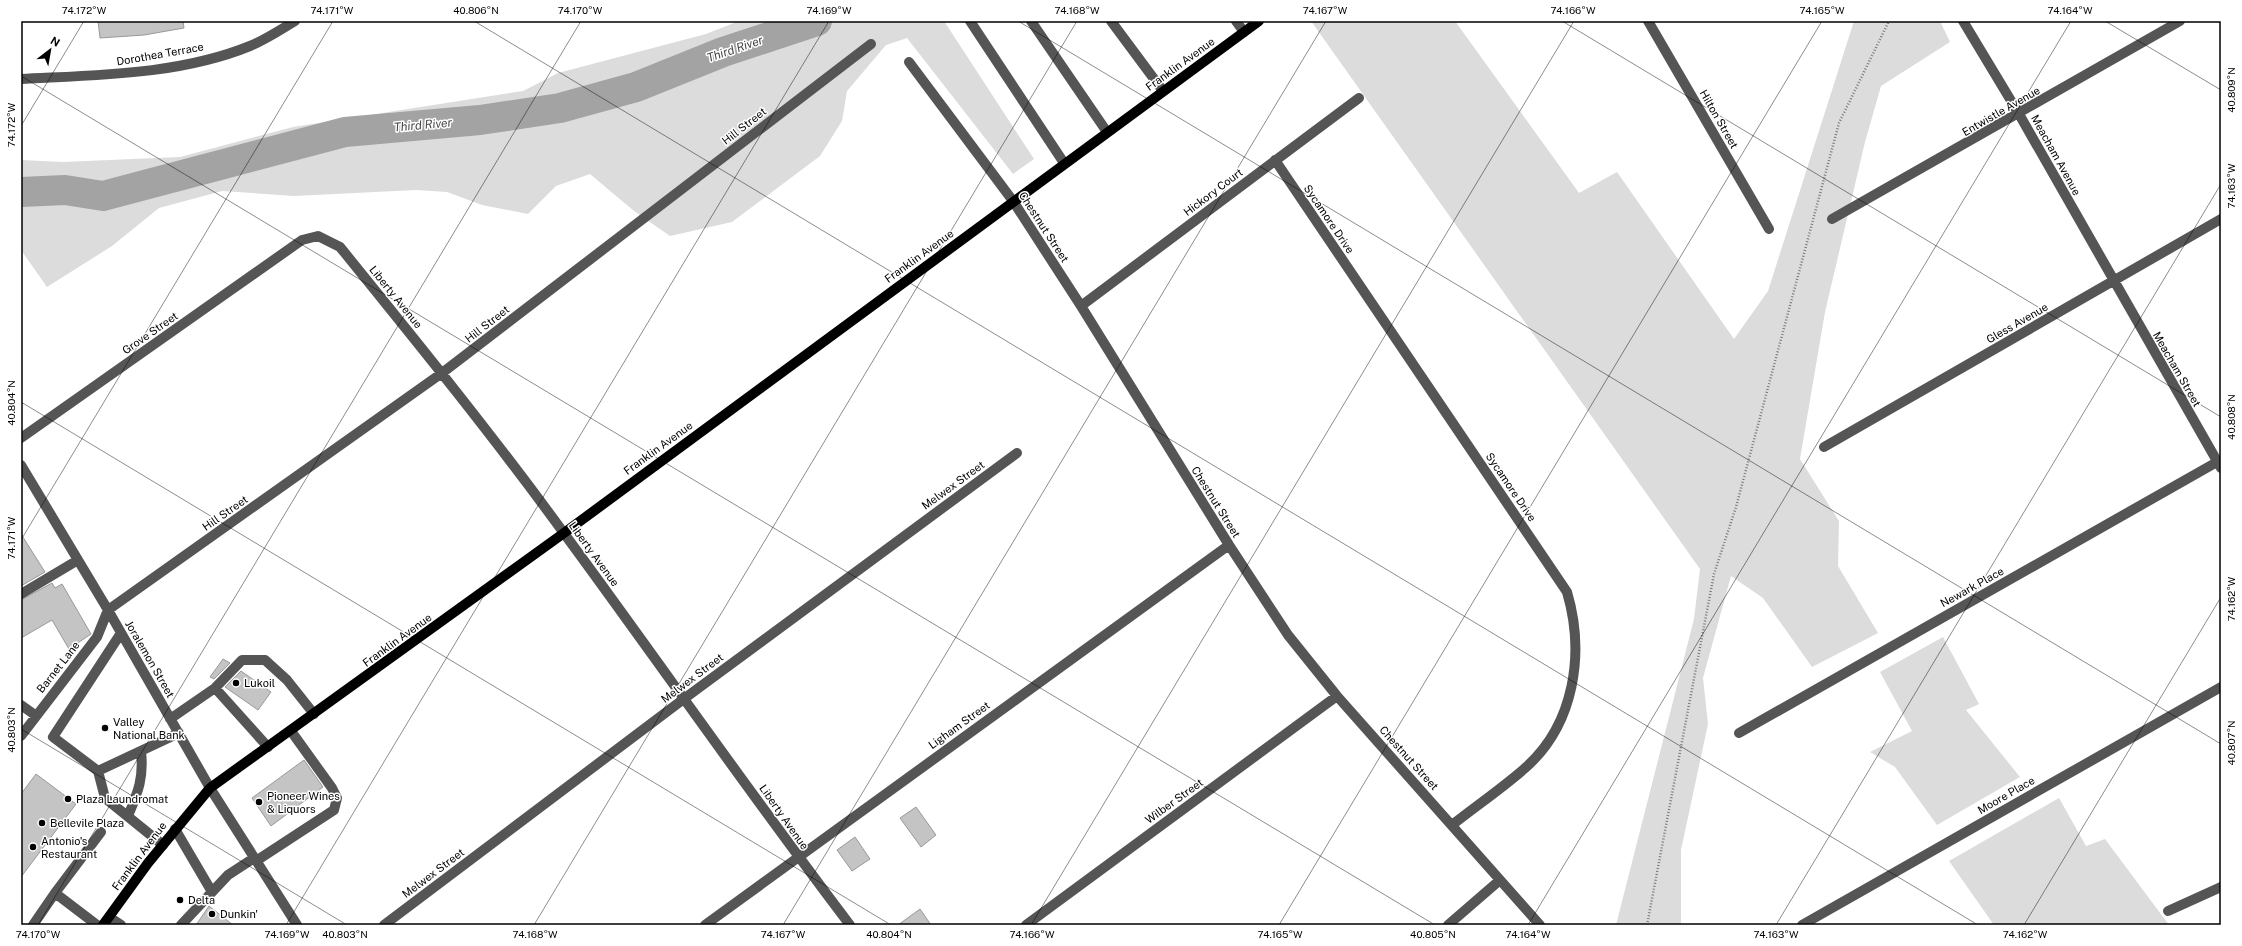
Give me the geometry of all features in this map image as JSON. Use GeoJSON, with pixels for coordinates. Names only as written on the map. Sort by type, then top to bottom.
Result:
{"type":"FeatureCollection","features":[{"type":"Feature","properties":{"kind":"main road","name":"Franklin Avenue"},"geometry":{"type":"LineString","coordinates":[[106,921],[175,829],[210,788],[564,533],[1064,163],[1259,21]]}},
{"type":"Feature","properties":{"kind":"street","name":"Dorothea Terrace"},"geometry":{"type":"LineString","coordinates":[[21,79],[118,74],[199,61],[249,46],[295,21]]}},
{"type":"Feature","properties":{"kind":"street"},"geometry":{"type":"LineString","coordinates":[[1031,21],[1107,132]]}},
{"type":"Feature","properties":{"kind":"street"},"geometry":{"type":"LineString","coordinates":[[1111,21],[1163,91]]}},
{"type":"Feature","properties":{"kind":"street"},"geometry":{"type":"LineString","coordinates":[[1236,21],[1244,32]]}},
{"type":"Feature","properties":{"kind":"street","name":"Hilton Street"},"geometry":{"type":"LineString","coordinates":[[1648,21],[1769,229]]}},
{"type":"Feature","properties":{"kind":"street","name":"Meacham Avenue"},"geometry":{"type":"LineString","coordinates":[[1963,21],[2019,114],[2113,281]]}},
{"type":"Feature","properties":{"kind":"street","name":"Entwistle Avenue"},"geometry":{"type":"LineString","coordinates":[[1832,219],[2019,114],[2180,21]]}},
{"type":"Feature","properties":{"kind":"street"},"geometry":{"type":"LineString","coordinates":[[970,22],[1064,163]]}},
{"type":"Feature","properties":{"kind":"street","name":"Hill Street"},"geometry":{"type":"LineString","coordinates":[[108,610],[442,373],[872,44]]}},
{"type":"Feature","properties":{"kind":"street","name":"Chestnut Street"},"geometry":{"type":"LineString","coordinates":[[909,62],[1013,201],[1081,306],[1228,545],[1288,635],[1337,696],[1540,925]]}},
{"type":"Feature","properties":{"kind":"street","name":"Hickory Court"},"geometry":{"type":"LineString","coordinates":[[1081,306],[1359,98]]}},
{"type":"Feature","properties":{"kind":"street","name":"Sycamore Drive"},"geometry":{"type":"LineString","coordinates":[[1275,160],[1563,586],[1571,603],[1575,626],[1576,661],[1570,696],[1556,728],[1547,743],[1525,768],[1452,825]]}},
{"type":"Feature","properties":{"kind":"street","name":"Gless Avenue"},"geometry":{"type":"LineString","coordinates":[[1824,447],[2221,219]]}},
{"type":"Feature","properties":{"kind":"street","name":"Liberty Avenue"},"geometry":{"type":"LineString","coordinates":[[293,247],[302,240],[318,236],[340,247],[442,373],[564,533],[685,698],[798,857],[850,925]]}},
{"type":"Feature","properties":{"kind":"street","name":"Grove Street"},"geometry":{"type":"LineString","coordinates":[[21,438],[293,247]]}},
{"type":"Feature","properties":{"kind":"street","name":"Meacham Street"},"geometry":{"type":"LineString","coordinates":[[2113,281],[2219,465]]}},
{"type":"Feature","properties":{"kind":"street","name":"Melwex Street"},"geometry":{"type":"LineString","coordinates":[[384,925],[685,698],[1018,453]]}},
{"type":"Feature","properties":{"kind":"street","name":"Newark Place"},"geometry":{"type":"LineString","coordinates":[[1739,733],[2219,465]]}},
{"type":"Feature","properties":{"kind":"street","name":"Joralemon Street"},"geometry":{"type":"LineString","coordinates":[[21,466],[108,610],[210,788],[297,925]]}},
{"type":"Feature","properties":{"kind":"street","name":"Ligham Street"},"geometry":{"type":"LineString","coordinates":[[705,925],[1228,545]]}},
{"type":"Feature","properties":{"kind":"street"},"geometry":{"type":"LineString","coordinates":[[21,594],[78,560]]}},
{"type":"Feature","properties":{"kind":"street","name":"Barnet Lane"},"geometry":{"type":"LineString","coordinates":[[21,736],[97,637],[108,610]]}},
{"type":"Feature","properties":{"kind":"street"},"geometry":{"type":"LineString","coordinates":[[121,633],[53,737],[98,771],[105,798],[163,845]]}},
{"type":"Feature","properties":{"kind":"street"},"geometry":{"type":"LineString","coordinates":[[170,719],[215,688],[242,660],[265,660],[287,680],[314,714]]}},
{"type":"Feature","properties":{"kind":"street","name":"Moore Place"},"geometry":{"type":"LineString","coordinates":[[1802,925],[2221,687]]}},
{"type":"Feature","properties":{"kind":"street"},"geometry":{"type":"LineString","coordinates":[[215,688],[268,747]]}},
{"type":"Feature","properties":{"kind":"street","name":"Wilber Street"},"geometry":{"type":"LineString","coordinates":[[1026,925],[1337,696]]}},
{"type":"Feature","properties":{"kind":"street"},"geometry":{"type":"LineString","coordinates":[[21,704],[36,715]]}},
{"type":"Feature","properties":{"kind":"street"},"geometry":{"type":"LineString","coordinates":[[181,925],[228,875],[334,810],[337,798],[332,788],[291,731]]}},
{"type":"Feature","properties":{"kind":"street"},"geometry":{"type":"LineString","coordinates":[[98,771],[179,733]]}},
{"type":"Feature","properties":{"kind":"street"},"geometry":{"type":"LineString","coordinates":[[128,816],[141,783],[143,766],[141,751]]}},
{"type":"Feature","properties":{"kind":"street"},"geometry":{"type":"LineString","coordinates":[[175,829],[212,892]]}},
{"type":"Feature","properties":{"kind":"street"},"geometry":{"type":"LineString","coordinates":[[33,925],[101,832]]}},
{"type":"Feature","properties":{"kind":"street"},"geometry":{"type":"LineString","coordinates":[[1448,925],[1500,880]]}},
{"type":"Feature","properties":{"kind":"street"},"geometry":{"type":"LineString","coordinates":[[2168,911],[2221,887]]}},
{"type":"Feature","properties":{"kind":"street"},"geometry":{"type":"LineString","coordinates":[[55,894],[97,925]]}},
{"type":"Feature","properties":{"kind":"street"},"geometry":{"type":"LineString","coordinates":[[106,921],[121,925]]}},
{"type":"Feature","properties":{"kind":"path"},"geometry":{"type":"LineString","coordinates":[[1647,925],[1714,574],[1736,507],[1839,123],[1889,21]]}},
{"type":"Feature","properties":{"kind":"shaded area"},"geometry":{"type":"Polygon","coordinates":[[[739,21],[944,21],[1034,159],[1013,174],[907,38],[886,45],[847,91],[842,121],[820,156],[732,222],[670,236],[634,211],[590,174],[556,186],[528,214],[482,205],[447,192],[416,190],[294,196],[222,191],[159,208],[112,246],[47,287],[21,250],[21,160],[63,162],[180,157],[293,127],[523,91],[558,73],[706,34],[739,21]]]}},
{"type":"Feature","properties":{"kind":"shaded area"},"geometry":{"type":"Polygon","coordinates":[[[1311,21],[1455,21],[1579,193],[1617,172],[1734,339],[1768,291],[1854,21],[1940,21],[1950,42],[1881,86],[1865,142],[1825,312],[1800,459],[1839,521],[1838,566],[1878,633],[1812,667],[1763,598],[1731,576],[1703,678],[1708,724],[1681,850],[1681,925],[1616,925],[1694,619],[1700,569],[1311,21]]]}},
{"type":"Feature","properties":{"kind":"shaded area"},"geometry":{"type":"Polygon","coordinates":[[[1943,637],[1979,704],[1966,710],[2020,777],[1937,825],[1895,767],[1870,752],[1912,731],[1880,672],[1943,637]]]}},
{"type":"Feature","properties":{"kind":"shaded area"},"geometry":{"type":"Polygon","coordinates":[[[2059,798],[2086,846],[2105,839],[2169,925],[1994,925],[1949,861],[2059,798]]]}},
{"type":"Feature","properties":{"kind":"building"},"geometry":{"type":"Polygon","coordinates":[[[98,21],[183,21],[184,28],[144,35],[100,38],[98,21]]]}},
{"type":"Feature","properties":{"kind":"building"},"geometry":{"type":"Polygon","coordinates":[[[21,534],[45,572],[21,586],[21,534]]]}},
{"type":"Feature","properties":{"kind":"building"},"geometry":{"type":"Polygon","coordinates":[[[52,583],[55,588],[62,584],[91,634],[69,649],[52,620],[21,638],[21,600],[52,583]]]}},
{"type":"Feature","properties":{"kind":"building"},"geometry":{"type":"Polygon","coordinates":[[[223,659],[230,663],[214,679],[210,677],[223,659]]]}},
{"type":"Feature","properties":{"kind":"building"},"geometry":{"type":"Polygon","coordinates":[[[241,671],[271,692],[258,710],[225,687],[241,671]]]}},
{"type":"Feature","properties":{"kind":"building"},"geometry":{"type":"Polygon","coordinates":[[[304,760],[323,787],[271,826],[252,798],[304,760]]]}},
{"type":"Feature","properties":{"kind":"building","name":"Bellevile Plaza"},"geometry":{"type":"Polygon","coordinates":[[[36,774],[76,804],[21,877],[21,794],[36,774]]]}},
{"type":"Feature","properties":{"kind":"building"},"geometry":{"type":"Polygon","coordinates":[[[916,807],[936,835],[921,847],[900,818],[916,807]]]}},
{"type":"Feature","properties":{"kind":"building"},"geometry":{"type":"Polygon","coordinates":[[[855,837],[870,859],[852,871],[837,850],[855,837]]]}},
{"type":"Feature","properties":{"kind":"building","name":"Dunkin'"},"geometry":{"type":"Polygon","coordinates":[[[209,906],[233,925],[196,925],[209,906]]]}},
{"type":"Feature","properties":{"kind":"building"},"geometry":{"type":"Polygon","coordinates":[[[920,909],[931,925],[898,925],[920,909]]]}},
{"type":"Feature","properties":{"kind":"waterway","name":"Third River"},"geometry":{"type":"LineString","coordinates":[[21,192],[65,190],[103,196],[345,132],[480,120],[560,108],[636,87],[723,52],[817,21]]}},
{"type":"Feature","properties":{"kind":"place","name":"Lukoil"},"geometry":{"type":"Point","coordinates":[236,683]}},
{"type":"Feature","properties":{"kind":"place","name":"Valley National Bank"},"geometry":{"type":"Point","coordinates":[105,728]}},
{"type":"Feature","properties":{"kind":"place","name":"Plaza Laundromat"},"geometry":{"type":"Point","coordinates":[68,799]}},
{"type":"Feature","properties":{"kind":"place","name":"Pioneer Wines & Liquors"},"geometry":{"type":"Point","coordinates":[259,802]}},
{"type":"Feature","properties":{"kind":"place","name":"Bellevile Plaza"},"geometry":{"type":"Point","coordinates":[42,823]}},
{"type":"Feature","properties":{"kind":"place","name":"Antonio's Restaurant"},"geometry":{"type":"Point","coordinates":[33,847]}},
{"type":"Feature","properties":{"kind":"place","name":"Delta"},"geometry":{"type":"Point","coordinates":[180,900]}},
{"type":"Feature","properties":{"kind":"place","name":"Dunkin'"},"geometry":{"type":"Point","coordinates":[212,914]}}]}
